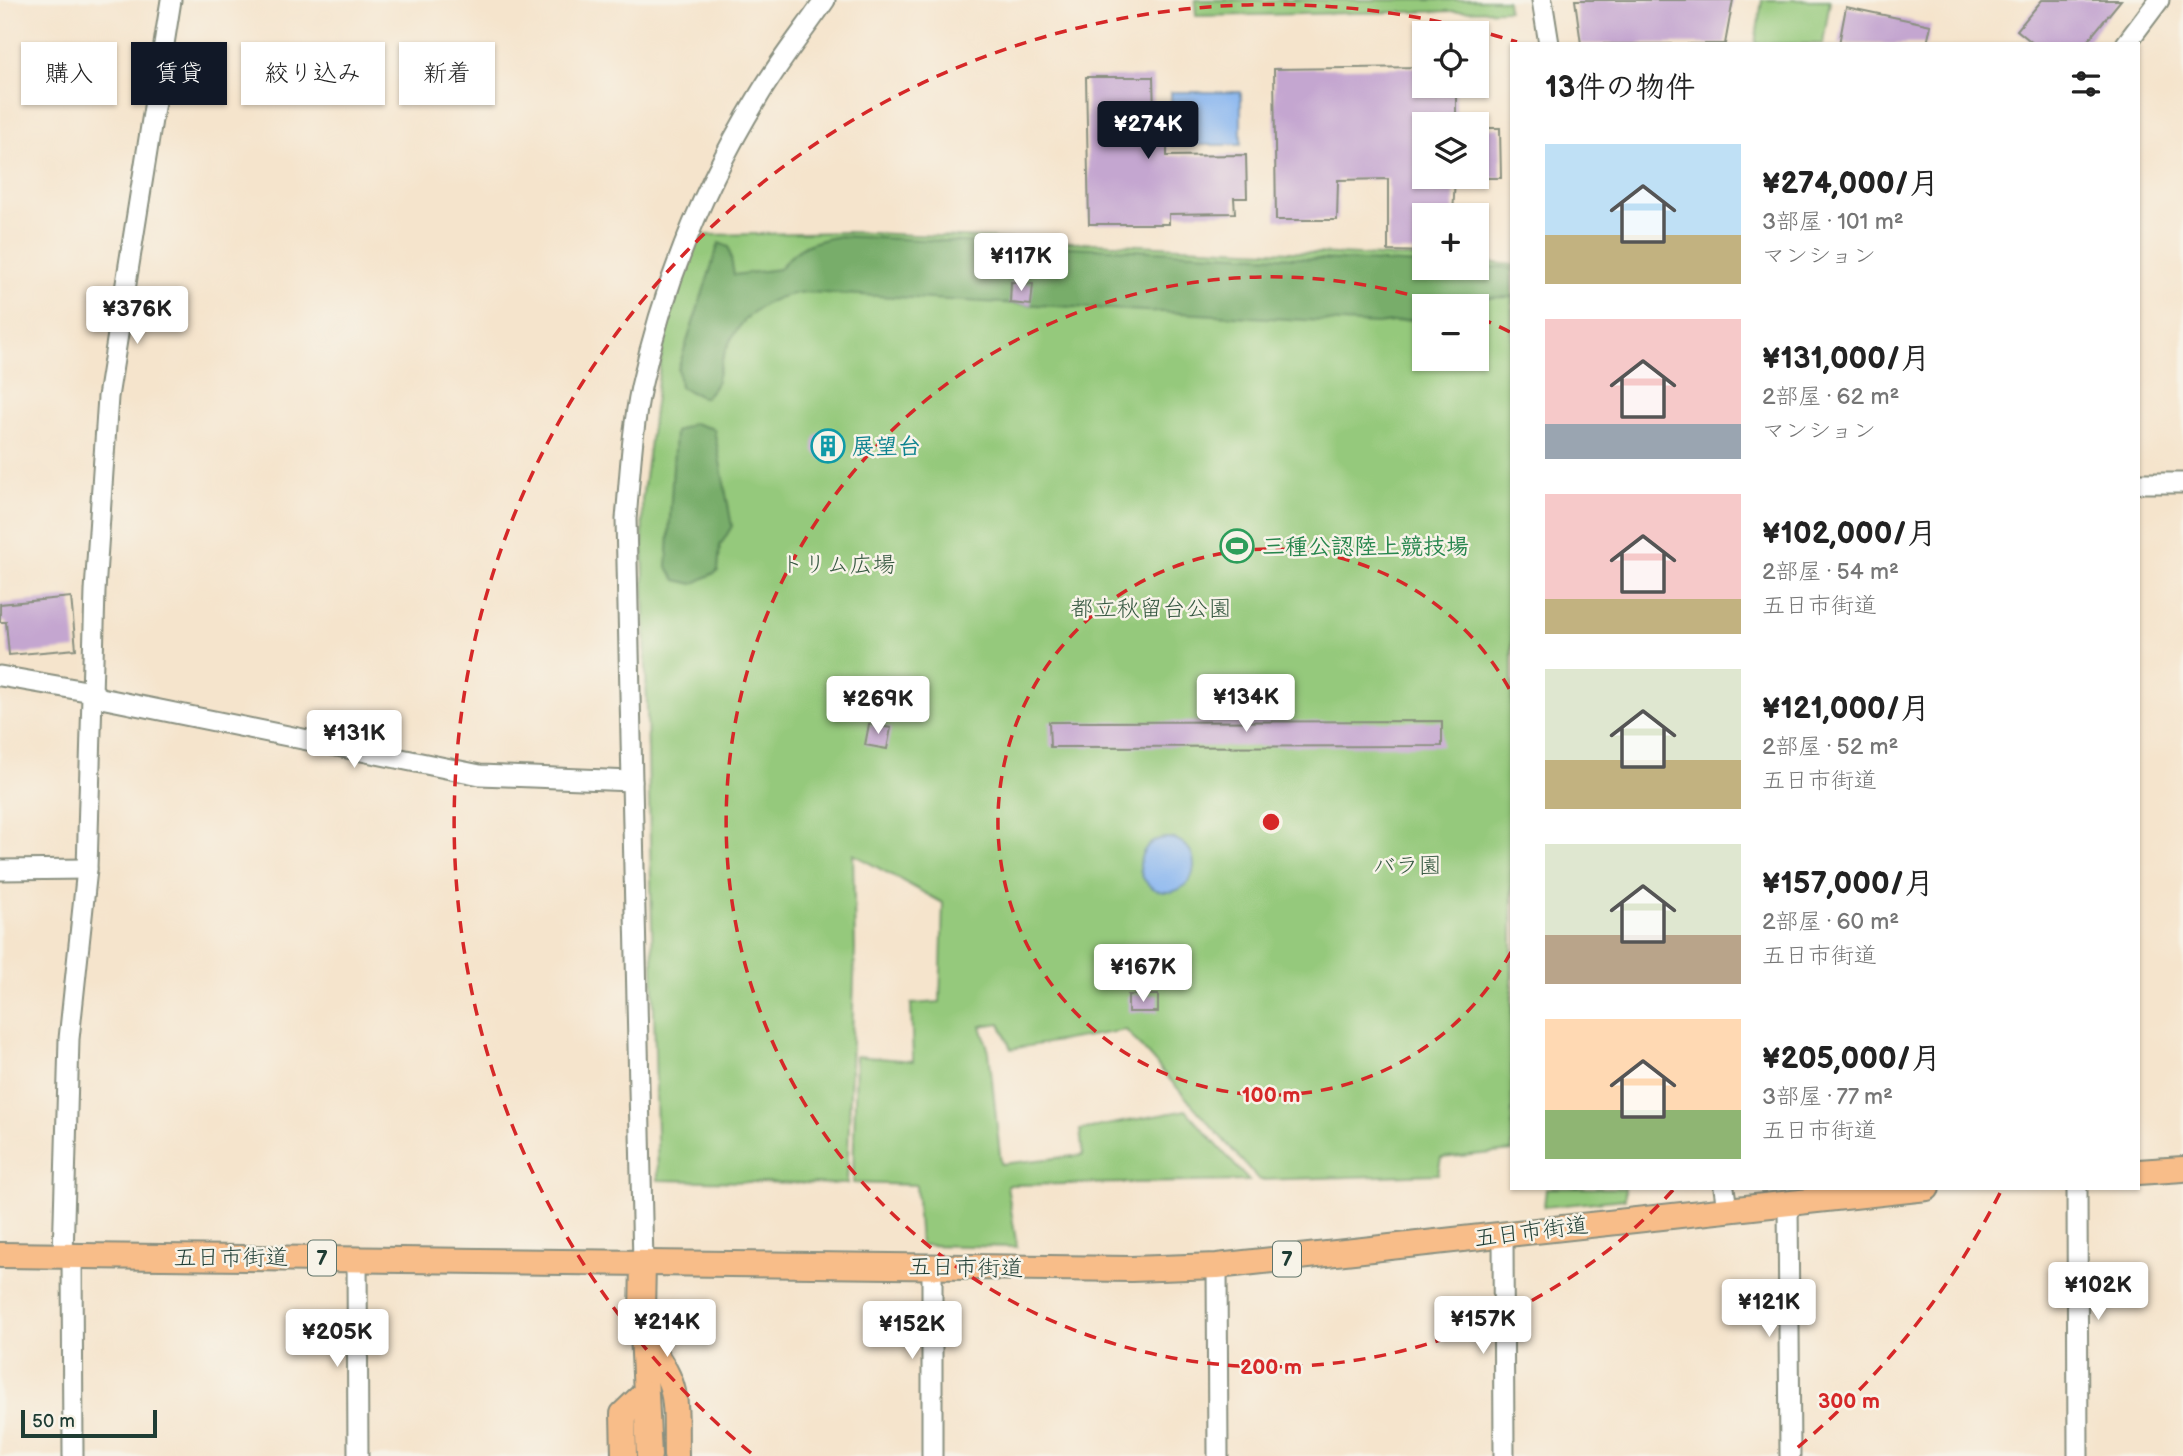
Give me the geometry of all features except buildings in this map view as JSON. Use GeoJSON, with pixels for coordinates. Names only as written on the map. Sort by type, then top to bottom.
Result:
{"type":"FeatureCollection","features":[{"type":"Feature","properties":{"kind":"main road"},"geometry":{"type":"LineString","coordinates":[[2140,1172],[2183,1169]]}},
{"type":"Feature","properties":{"kind":"main road","name":"五日市街道"},"geometry":{"type":"LineString","coordinates":[[0,1255],[932,1266],[1217,1266],[1503,1235],[1725,1199],[1788,1202],[1907,1190]]}},
{"type":"Feature","properties":{"kind":"main road"},"geometry":{"type":"LineString","coordinates":[[643,1263],[643,1339],[649,1456]]}},
{"type":"Feature","properties":{"kind":"main road"},"geometry":{"type":"LineString","coordinates":[[643,1339],[665,1367],[672,1384],[676,1456]]}},
{"type":"Feature","properties":{"kind":"main road"},"geometry":{"type":"LineString","coordinates":[[624,1456],[623,1414],[645,1393]]}},
{"type":"Feature","properties":{"kind":"street"},"geometry":{"type":"LineString","coordinates":[[73,1456],[68,1256],[69,1039],[86,869],[92,692],[108,397],[171,0]]}},
{"type":"Feature","properties":{"kind":"street"},"geometry":{"type":"LineString","coordinates":[[643,1263],[626,519],[634,436],[661,308],[686,236],[719,166],[759,95],[825,0]]}},
{"type":"Feature","properties":{"kind":"street"},"geometry":{"type":"LineString","coordinates":[[1542,0],[1549,42]]}},
{"type":"Feature","properties":{"kind":"street"},"geometry":{"type":"LineString","coordinates":[[2128,42],[2159,0]]}},
{"type":"Feature","properties":{"kind":"street"},"geometry":{"type":"LineString","coordinates":[[2140,483],[2183,483]]}},
{"type":"Feature","properties":{"kind":"street"},"geometry":{"type":"LineString","coordinates":[[0,676],[92,692],[101,698],[480,775],[632,781]]}},
{"type":"Feature","properties":{"kind":"street"},"geometry":{"type":"LineString","coordinates":[[0,870],[86,869]]}},
{"type":"Feature","properties":{"kind":"street"},"geometry":{"type":"LineString","coordinates":[[2077,1190],[2078,1456]]}},
{"type":"Feature","properties":{"kind":"street"},"geometry":{"type":"LineString","coordinates":[[1788,1202],[1790,1456]]}},
{"type":"Feature","properties":{"kind":"street"},"geometry":{"type":"LineString","coordinates":[[1503,1235],[1504,1456]]}},
{"type":"Feature","properties":{"kind":"street"},"geometry":{"type":"LineString","coordinates":[[357,1258],[358,1456]]}},
{"type":"Feature","properties":{"kind":"street"},"geometry":{"type":"LineString","coordinates":[[932,1266],[932,1456]]}},
{"type":"Feature","properties":{"kind":"street"},"geometry":{"type":"LineString","coordinates":[[1217,1266],[1218,1456]]}},
{"type":"Feature","properties":{"kind":"green space"},"geometry":{"type":"Polygon","coordinates":[[[1195,0],[1507,0],[1508,10],[1196,16],[1195,0]]]}},
{"type":"Feature","properties":{"kind":"green space"},"geometry":{"type":"Polygon","coordinates":[[[1762,0],[1830,0],[1823,42],[1755,42],[1762,0]]]}},
{"type":"Feature","properties":{"kind":"green space","name":"都立秋留台公園"},"geometry":{"type":"Polygon","coordinates":[[[847,232],[1412,257],[1412,280],[1489,280],[1489,262],[1510,265],[1510,1151],[1441,1158],[1438,1174],[1259,1180],[1126,1030],[1011,1049],[1000,1023],[981,1026],[989,1052],[1001,1164],[1083,1155],[1080,1130],[1186,1110],[1249,1181],[1007,1185],[1017,1247],[920,1245],[916,1185],[853,1183],[856,1056],[913,1061],[911,1004],[940,1002],[943,903],[853,854],[855,950],[847,1184],[658,1180],[642,500],[664,336],[696,241],[708,235],[847,232]]]}},
{"type":"Feature","properties":{"kind":"green space"},"geometry":{"type":"Polygon","coordinates":[[[840,236],[1412,263],[1412,280],[1489,280],[1489,267],[1503,267],[1510,269],[1510,297],[1489,298],[1489,294],[1412,294],[1412,320],[1377,324],[806,292],[791,294],[764,304],[743,322],[728,345],[715,384],[704,398],[680,387],[678,369],[719,243],[729,247],[734,275],[779,269],[792,255],[806,246],[840,236]]]}},
{"type":"Feature","properties":{"kind":"green space"},"geometry":{"type":"Polygon","coordinates":[[[693,423],[714,429],[732,526],[720,546],[718,571],[693,584],[676,580],[667,567],[675,432],[693,423]]]}},
{"type":"Feature","properties":{"kind":"green space"},"geometry":{"type":"Polygon","coordinates":[[[1546,1190],[1625,1190],[1625,1199],[1544,1207],[1546,1190]]]}},
{"type":"Feature","properties":{"kind":"water"},"geometry":{"type":"Polygon","coordinates":[[[1171,92],[1241,92],[1241,145],[1171,145],[1171,92]]]}},
{"type":"Feature","properties":{"kind":"water"},"geometry":{"type":"Polygon","coordinates":[[[1167,838],[1186,846],[1194,865],[1186,884],[1167,892],[1148,884],[1140,865],[1148,846],[1167,838]]]}},
{"type":"Feature","properties":{"kind":"place","name":"展望台"},"geometry":{"type":"Point","coordinates":[828,446]}},
{"type":"Feature","properties":{"kind":"place","name":"三種公認陸上競技場"},"geometry":{"type":"Point","coordinates":[1237,546]}},
{"type":"Feature","properties":{"kind":"park label","name":"トリム広場"},"geometry":{"type":"Point","coordinates":[838,564]}},
{"type":"Feature","properties":{"kind":"park label","name":"バラ園"},"geometry":{"type":"Point","coordinates":[1407,865]}}]}
